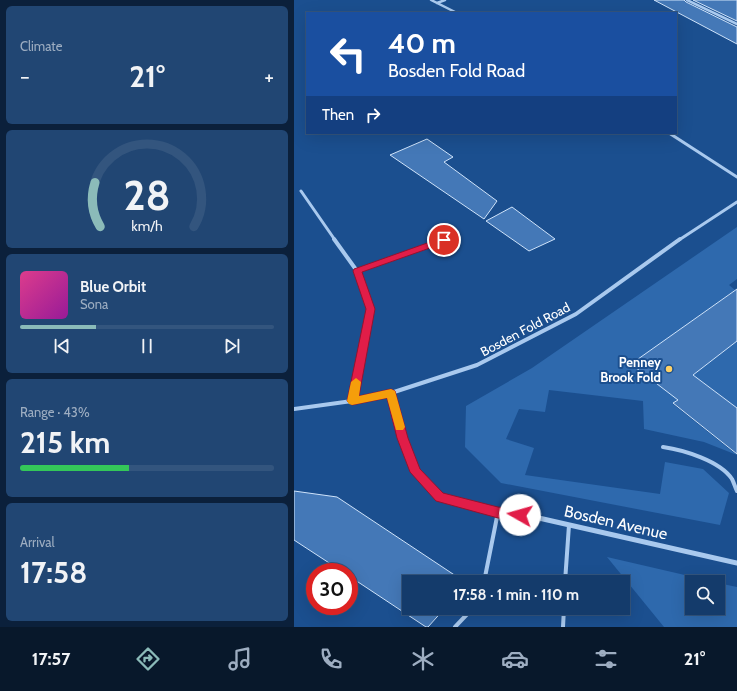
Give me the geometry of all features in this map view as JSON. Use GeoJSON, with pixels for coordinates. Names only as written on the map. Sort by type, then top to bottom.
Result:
{"type":"FeatureCollection","features":[{"type":"Feature","properties":{"kind":"street"},"geometry":{"type":"LineString","coordinates":[[431,0],[455,12]]}},
{"type":"Feature","properties":{"kind":"street"},"geometry":{"type":"LineString","coordinates":[[436,3],[445,0]]}},
{"type":"Feature","properties":{"kind":"street"},"geometry":{"type":"LineString","coordinates":[[687,0],[737,24]]}},
{"type":"Feature","properties":{"kind":"street"},"geometry":{"type":"LineString","coordinates":[[670,134],[737,177]]}},
{"type":"Feature","properties":{"kind":"street"},"geometry":{"type":"LineString","coordinates":[[301,191],[357,271],[371,309],[352,401]]}},
{"type":"Feature","properties":{"kind":"street","name":"Bosden Fold Road"},"geometry":{"type":"LineString","coordinates":[[294,409],[352,401],[391,393],[478,365],[576,314],[694,228],[737,202]]}},
{"type":"Feature","properties":{"kind":"street"},"geometry":{"type":"LineString","coordinates":[[357,271],[444,240]]}},
{"type":"Feature","properties":{"kind":"street","name":"Bosden Avenue"},"geometry":{"type":"LineString","coordinates":[[391,393],[402,438],[415,472],[440,497],[498,512],[530,516],[737,563]]}},
{"type":"Feature","properties":{"kind":"lane"},"geometry":{"type":"LineString","coordinates":[[662,447],[673,447],[707,460],[732,479],[737,491]]}},
{"type":"Feature","properties":{"kind":"lane"},"geometry":{"type":"LineString","coordinates":[[732,479],[737,478]]}},
{"type":"Feature","properties":{"kind":"lane"},"geometry":{"type":"LineString","coordinates":[[485,575],[498,512]]}},
{"type":"Feature","properties":{"kind":"lane"},"geometry":{"type":"LineString","coordinates":[[565,575],[569,525]]}},
{"type":"Feature","properties":{"kind":"lane"},"geometry":{"type":"LineString","coordinates":[[455,627],[466,615]]}},
{"type":"Feature","properties":{"kind":"lane"},"geometry":{"type":"LineString","coordinates":[[563,627],[564,615]]}},
{"type":"Feature","properties":{"kind":"shaded area"},"geometry":{"type":"Polygon","coordinates":[[[737,227],[737,279],[729,285],[735,290],[632,364],[688,392],[673,404],[737,455],[704,442],[644,429],[643,401],[549,390],[545,412],[519,409],[506,439],[534,448],[525,475],[660,494],[665,462],[703,469],[729,493],[720,525],[501,483],[465,447],[466,406],[532,368],[737,227]]]}},
{"type":"Feature","properties":{"kind":"shaded area"},"geometry":{"type":"Polygon","coordinates":[[[737,341],[737,408],[693,375],[737,341]]]}},
{"type":"Feature","properties":{"kind":"shaded area"},"geometry":{"type":"Polygon","coordinates":[[[607,557],[685,575],[685,615],[725,615],[725,584],[737,587],[737,627],[664,627],[630,585],[630,575],[622,575],[607,557]]]}},
{"type":"Feature","properties":{"kind":"building"},"geometry":{"type":"Polygon","coordinates":[[[654,0],[684,0],[737,27],[737,44],[677,12],[654,0]]]}},
{"type":"Feature","properties":{"kind":"building"},"geometry":{"type":"Polygon","coordinates":[[[693,0],[737,0],[737,21],[693,0]]]}},
{"type":"Feature","properties":{"kind":"building"},"geometry":{"type":"Polygon","coordinates":[[[427,139],[453,157],[444,162],[497,201],[484,219],[390,155],[427,139]]]}},
{"type":"Feature","properties":{"kind":"building"},"geometry":{"type":"Polygon","coordinates":[[[512,207],[555,239],[529,251],[486,221],[512,207]]]}},
{"type":"Feature","properties":{"kind":"building","name":"Penney Brook Fold"},"geometry":{"type":"Polygon","coordinates":[[[737,289],[737,341],[693,375],[737,408],[737,454],[673,403],[678,400],[631,364],[737,289]]]}},
{"type":"Feature","properties":{"kind":"building"},"geometry":{"type":"Polygon","coordinates":[[[294,491],[337,497],[454,575],[402,575],[402,611],[358,582],[358,563],[329,563],[294,540],[294,491]]]}},
{"type":"Feature","properties":{"kind":"building"},"geometry":{"type":"Polygon","coordinates":[[[408,615],[439,615],[428,627],[408,615]]]}},
{"type":"Feature","properties":{"kind":"slow traffic"},"geometry":{"type":"LineString","coordinates":[[356,382],[352,401],[391,393],[399,427]]}},
{"type":"Feature","properties":{"kind":"place","name":"Penney Brook Fold"},"geometry":{"type":"Point","coordinates":[669,369]}},
{"type":"Feature","properties":{"kind":"route"},"geometry":{"type":"LineString","coordinates":[[444,240],[357,271],[371,309],[352,401],[391,393],[402,438],[415,472],[440,497],[498,512],[520,515]]}}]}
